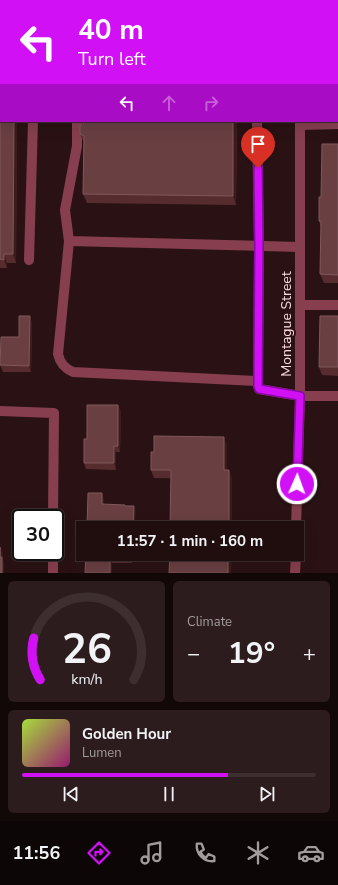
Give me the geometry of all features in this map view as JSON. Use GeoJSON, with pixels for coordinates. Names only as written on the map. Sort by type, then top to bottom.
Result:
{"type":"FeatureCollection","features":[{"type":"Feature","properties":{"kind":"street"},"geometry":{"type":"LineString","coordinates":[[29,260],[33,122]]}},
{"type":"Feature","properties":{"kind":"street"},"geometry":{"type":"LineString","coordinates":[[77,122],[77,146],[65,210],[69,241],[58,354],[59,359],[66,369],[73,372],[258,381]]}},
{"type":"Feature","properties":{"kind":"street"},"geometry":{"type":"LineString","coordinates":[[257,122],[259,389],[300,396],[338,396]]}},
{"type":"Feature","properties":{"kind":"street"},"geometry":{"type":"LineString","coordinates":[[300,123],[338,124]]}},
{"type":"Feature","properties":{"kind":"street","name":"Montague Street"},"geometry":{"type":"LineString","coordinates":[[296,521],[300,396],[300,123]]}},
{"type":"Feature","properties":{"kind":"street"},"geometry":{"type":"LineString","coordinates":[[69,241],[300,247]]}},
{"type":"Feature","properties":{"kind":"street"},"geometry":{"type":"LineString","coordinates":[[300,305],[338,305]]}},
{"type":"Feature","properties":{"kind":"street"},"geometry":{"type":"LineString","coordinates":[[0,411],[54,412],[53,509]]}},
{"type":"Feature","properties":{"kind":"street"},"geometry":{"type":"LineString","coordinates":[[53,561],[53,573]]}},
{"type":"Feature","properties":{"kind":"street"},"geometry":{"type":"LineString","coordinates":[[295,573],[296,561]]}},
{"type":"Feature","properties":{"kind":"building"},"geometry":{"type":"Polygon","coordinates":[[[0,122],[14,122],[13,254],[4,254],[4,260],[0,259],[0,122]]]}},
{"type":"Feature","properties":{"kind":"building"},"geometry":{"type":"Polygon","coordinates":[[[233,122],[233,196],[83,194],[84,136],[80,134],[80,126],[84,123],[233,122]]]}},
{"type":"Feature","properties":{"kind":"building"},"geometry":{"type":"Polygon","coordinates":[[[322,144],[338,144],[338,275],[320,274],[321,221],[319,221],[319,197],[321,197],[322,144]]]}},
{"type":"Feature","properties":{"kind":"building"},"geometry":{"type":"Polygon","coordinates":[[[19,316],[30,316],[29,366],[0,365],[1,337],[19,337],[19,316]]]}},
{"type":"Feature","properties":{"kind":"building"},"geometry":{"type":"Polygon","coordinates":[[[320,316],[338,316],[338,367],[319,367],[320,316]]]}},
{"type":"Feature","properties":{"kind":"building"},"geometry":{"type":"Polygon","coordinates":[[[87,405],[118,405],[118,446],[114,446],[114,463],[84,463],[84,439],[87,439],[87,405]]]}},
{"type":"Feature","properties":{"kind":"building"},"geometry":{"type":"Polygon","coordinates":[[[154,436],[224,437],[224,470],[229,470],[229,521],[170,521],[171,470],[151,470],[151,452],[154,452],[154,436]]]}},
{"type":"Feature","properties":{"kind":"building"},"geometry":{"type":"Polygon","coordinates":[[[88,493],[102,493],[102,504],[134,506],[133,521],[87,521],[88,493]]]}},
{"type":"Feature","properties":{"kind":"building"},"geometry":{"type":"Polygon","coordinates":[[[0,557],[2,557],[2,573],[0,573],[0,557]]]}},
{"type":"Feature","properties":{"kind":"building"},"geometry":{"type":"Polygon","coordinates":[[[86,561],[110,561],[110,573],[85,573],[86,561]]]}},
{"type":"Feature","properties":{"kind":"building"},"geometry":{"type":"Polygon","coordinates":[[[170,561],[228,561],[228,573],[169,573],[170,561]]]}},
{"type":"Feature","properties":{"kind":"route"},"geometry":{"type":"LineString","coordinates":[[258,168],[258,386],[259,389],[300,396],[297,484]]}}]}
